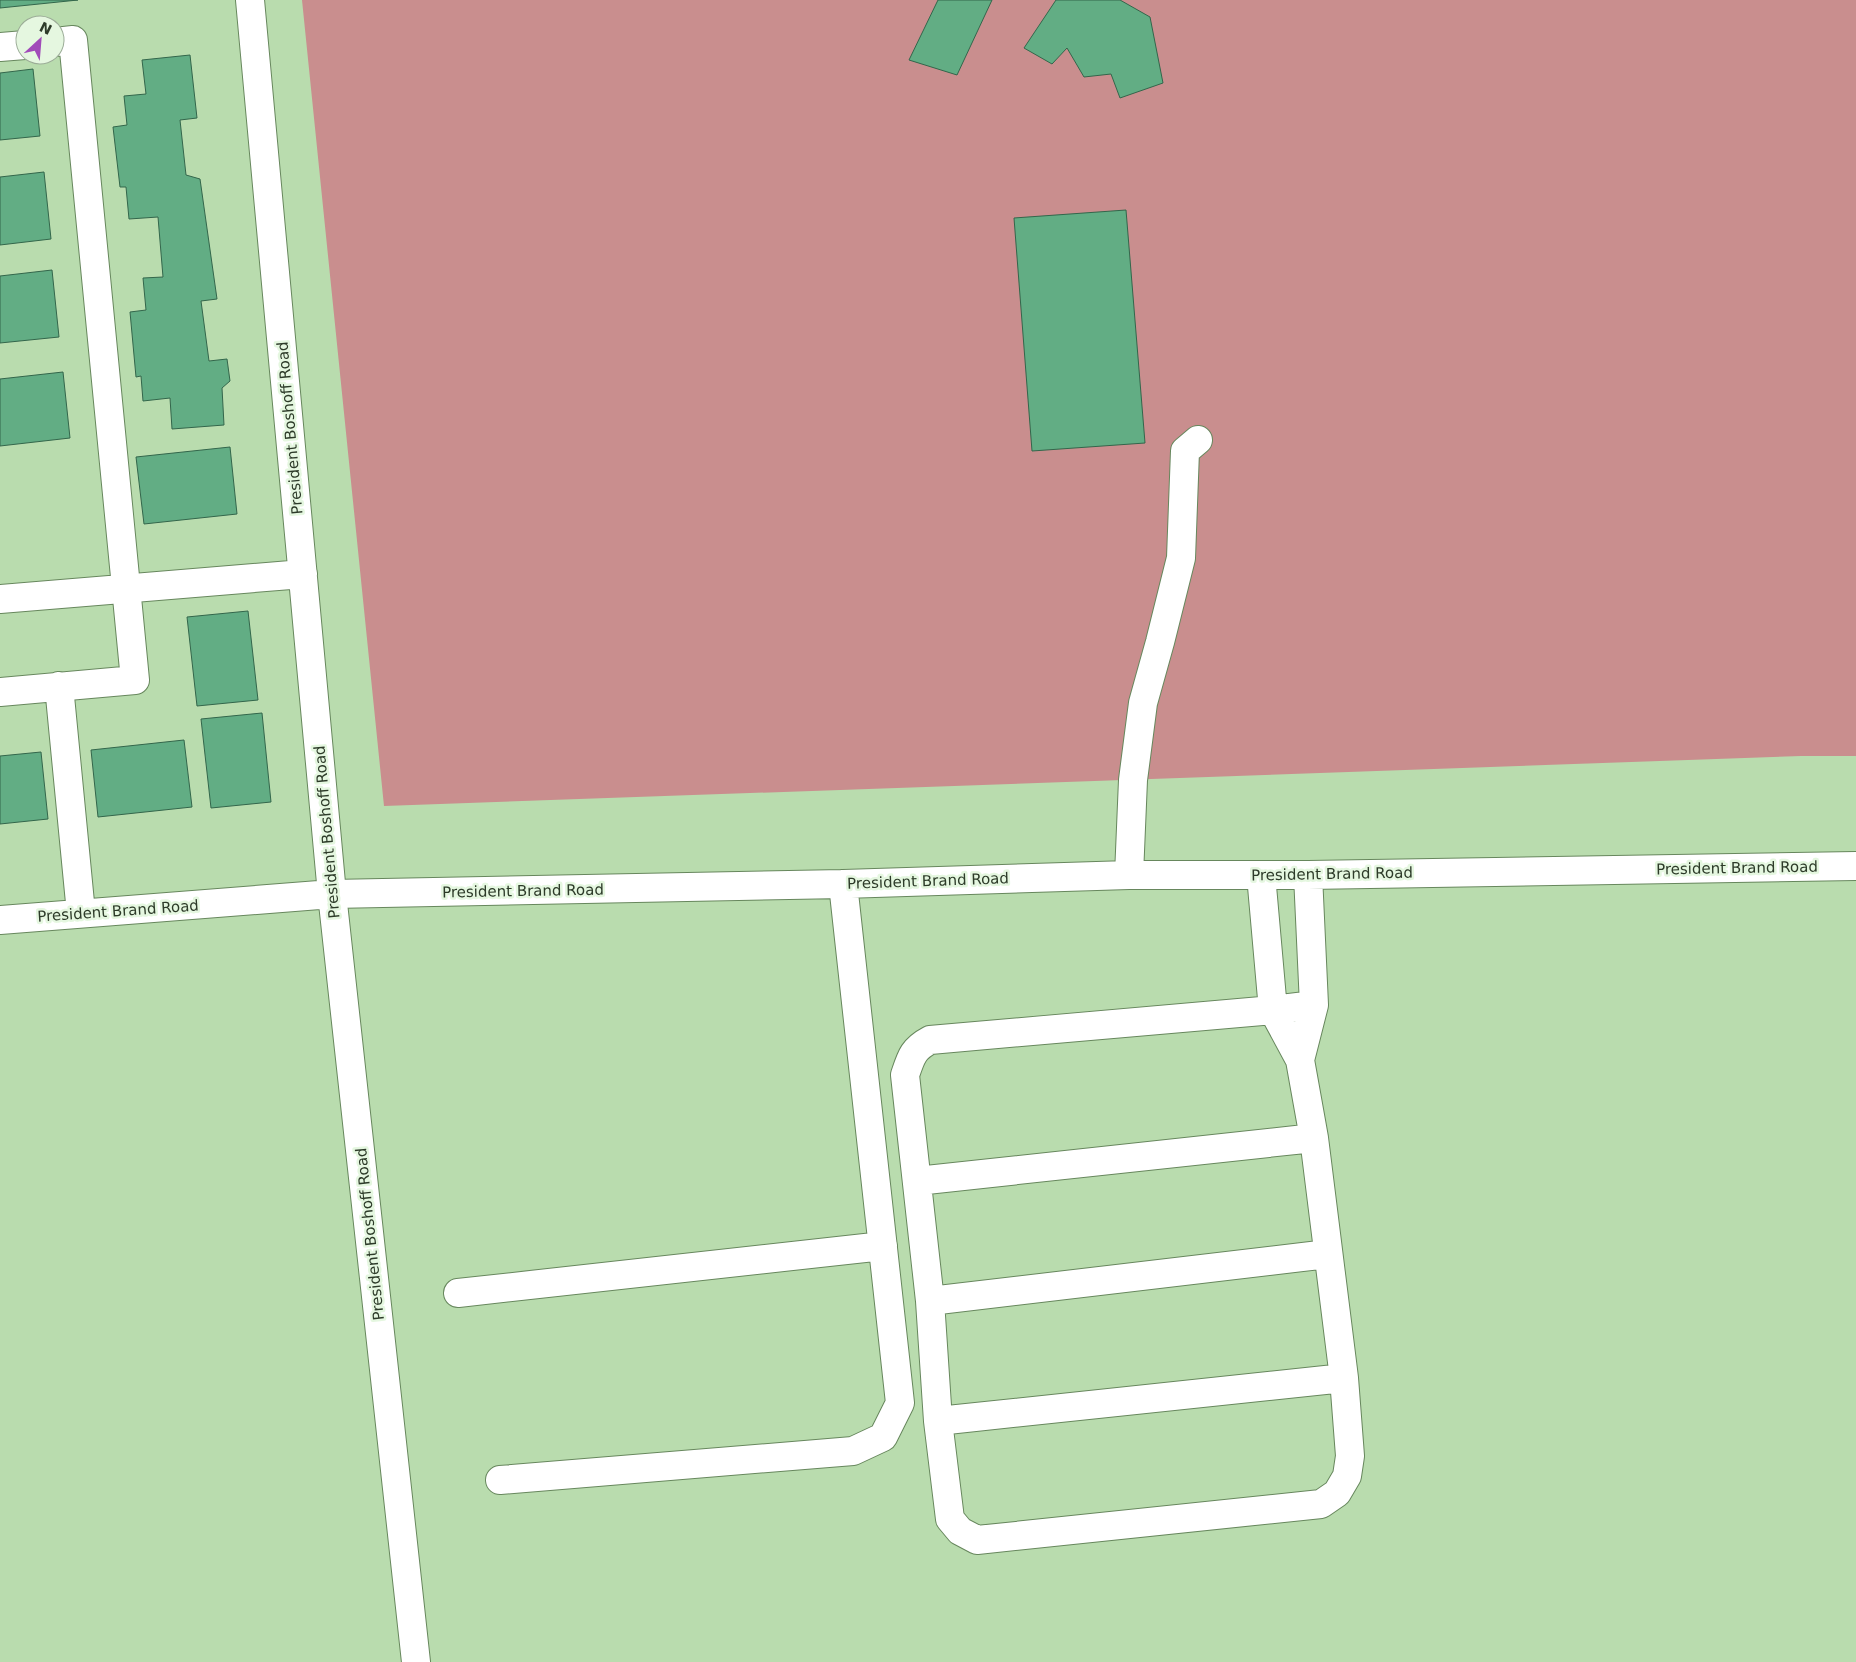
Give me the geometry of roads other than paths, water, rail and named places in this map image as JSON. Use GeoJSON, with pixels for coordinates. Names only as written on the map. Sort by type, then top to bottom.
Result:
{"type":"FeatureCollection","features":[{"type":"Feature","properties":{"kind":"street","name":"President Boshoff Road"},"geometry":{"type":"LineString","coordinates":[[250,0],[332,894],[416,1662]]}},
{"type":"Feature","properties":{"kind":"street"},"geometry":{"type":"LineString","coordinates":[[0,692],[136,680],[73,40],[65,41]]}},
{"type":"Feature","properties":{"kind":"street"},"geometry":{"type":"LineString","coordinates":[[0,47],[15,46]]}},
{"type":"Feature","properties":{"kind":"street"},"geometry":{"type":"LineString","coordinates":[[1129,875],[1132,780],[1143,703],[1181,558],[1186,451],[1198,440]]}},
{"type":"Feature","properties":{"kind":"street"},"geometry":{"type":"LineString","coordinates":[[0,599],[304,574]]}},
{"type":"Feature","properties":{"kind":"street"},"geometry":{"type":"LineString","coordinates":[[59,686],[81,913]]}},
{"type":"Feature","properties":{"kind":"street","name":"President Brand Road"},"geometry":{"type":"LineString","coordinates":[[0,920],[332,894],[843,884],[1129,875],[1308,875],[1856,866]]}},
{"type":"Feature","properties":{"kind":"street"},"geometry":{"type":"LineString","coordinates":[[1261,875],[1273,1010],[1300,1060],[1314,1138],[1344,1378],[1350,1456],[1347,1476],[1336,1493],[1321,1504],[977,1540],[960,1531],[950,1519],[938,1421],[930,1301],[905,1075],[910,1058],[918,1046],[930,1040],[1273,1010],[1314,1005]]}},
{"type":"Feature","properties":{"kind":"street"},"geometry":{"type":"LineString","coordinates":[[1300,1060],[1314,1005],[1308,875]]}},
{"type":"Feature","properties":{"kind":"street"},"geometry":{"type":"LineString","coordinates":[[500,1480],[853,1450],[883,1437],[900,1404],[843,884]]}},
{"type":"Feature","properties":{"kind":"street"},"geometry":{"type":"LineString","coordinates":[[917,1181],[1314,1138]]}},
{"type":"Feature","properties":{"kind":"street"},"geometry":{"type":"LineString","coordinates":[[458,1293],[883,1246]]}},
{"type":"Feature","properties":{"kind":"street"},"geometry":{"type":"LineString","coordinates":[[930,1301],[1328,1254]]}},
{"type":"Feature","properties":{"kind":"street"},"geometry":{"type":"LineString","coordinates":[[938,1421],[1344,1378]]}}]}
